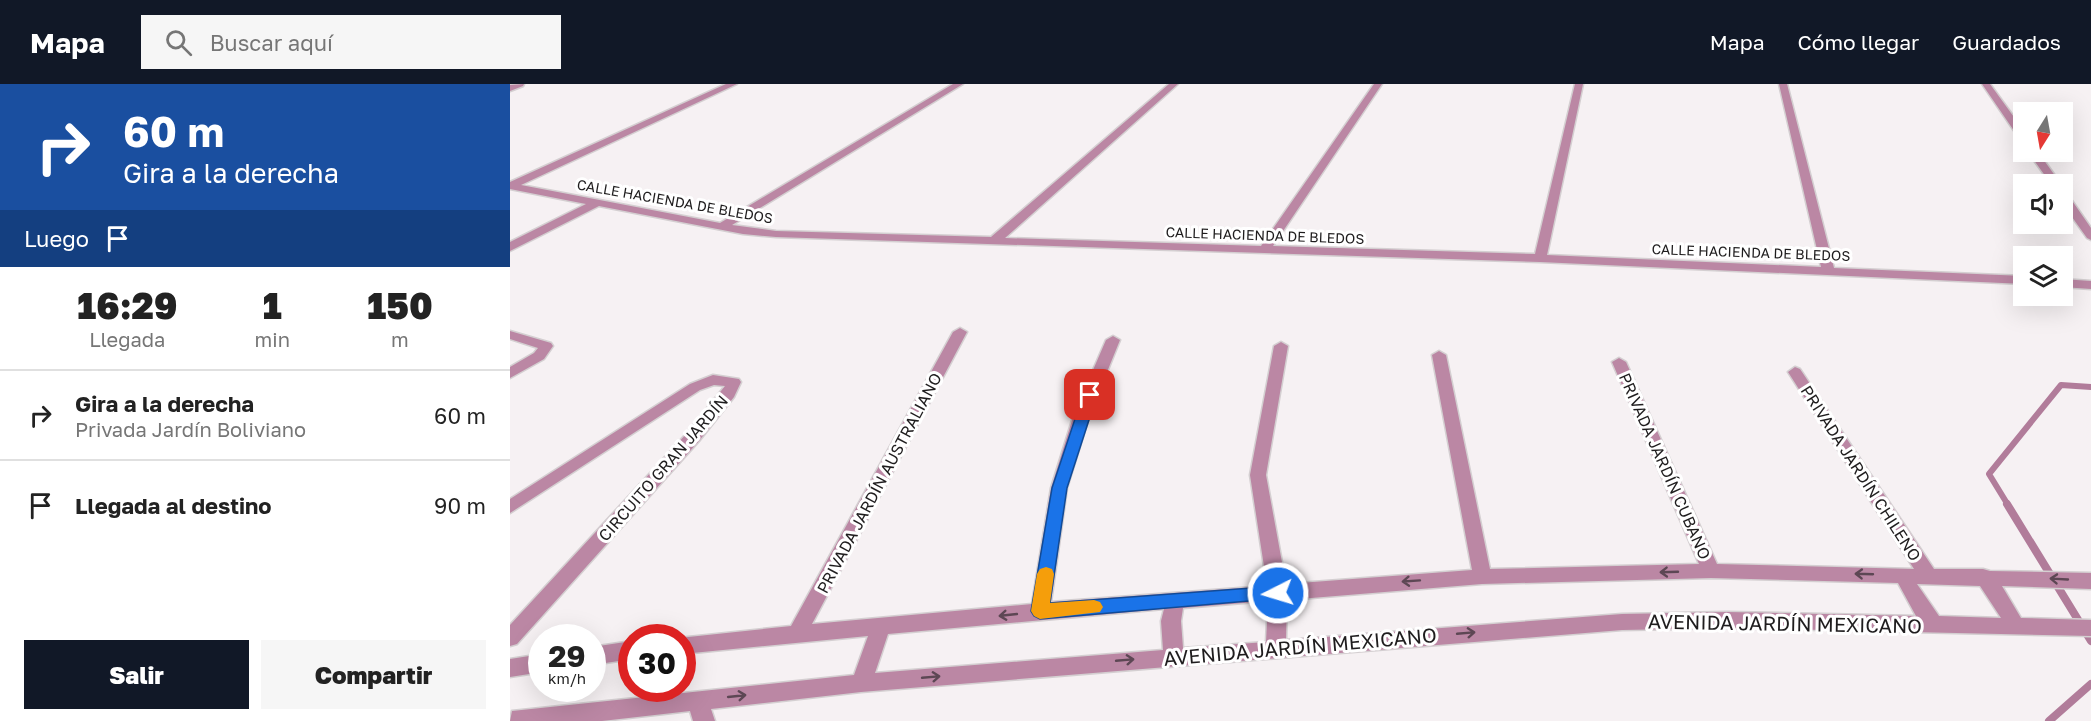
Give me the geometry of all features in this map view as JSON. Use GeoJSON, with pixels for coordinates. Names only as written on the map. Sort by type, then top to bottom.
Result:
{"type":"FeatureCollection","features":[{"type":"Feature","properties":{"kind":"street"},"geometry":{"type":"LineString","coordinates":[[510,88],[520,84]]}},
{"type":"Feature","properties":{"kind":"street"},"geometry":{"type":"LineString","coordinates":[[510,186],[733,84]]}},
{"type":"Feature","properties":{"kind":"street"},"geometry":{"type":"LineString","coordinates":[[721,227],[959,84]]}},
{"type":"Feature","properties":{"kind":"street"},"geometry":{"type":"LineString","coordinates":[[994,241],[1174,84]]}},
{"type":"Feature","properties":{"kind":"street"},"geometry":{"type":"LineString","coordinates":[[1264,250],[1378,84]]}},
{"type":"Feature","properties":{"kind":"street"},"geometry":{"type":"LineString","coordinates":[[1540,258],[1579,84]]}},
{"type":"Feature","properties":{"kind":"street"},"geometry":{"type":"LineString","coordinates":[[1783,84],[1828,269]]}},
{"type":"Feature","properties":{"kind":"street"},"geometry":{"type":"LineString","coordinates":[[1986,84],[2013,123]]}},
{"type":"Feature","properties":{"kind":"street","name":"CALLE HACIENDA DE BLEDOS"},"geometry":{"type":"LineString","coordinates":[[510,186],[721,227],[776,234],[1540,258],[1828,269],[2013,279]]}},
{"type":"Feature","properties":{"kind":"street"},"geometry":{"type":"LineString","coordinates":[[510,247],[597,203]]}},
{"type":"Feature","properties":{"kind":"street"},"geometry":{"type":"LineString","coordinates":[[2073,210],[2091,236]]}},
{"type":"Feature","properties":{"kind":"street"},"geometry":{"type":"LineString","coordinates":[[2073,284],[2091,285]]}},
{"type":"Feature","properties":{"kind":"street","name":"PRIVADA JARDÍN AUSTRALIANO"},"geometry":{"type":"LineString","coordinates":[[797,633],[960,332]]}},
{"type":"Feature","properties":{"kind":"street"},"geometry":{"type":"LineString","coordinates":[[510,335],[546,346],[539,356],[510,373]]}},
{"type":"Feature","properties":{"kind":"street"},"geometry":{"type":"LineString","coordinates":[[1040,611],[1059,488],[1082,414],[1113,340]]}},
{"type":"Feature","properties":{"kind":"street"},"geometry":{"type":"LineString","coordinates":[[1276,649],[1278,593],[1257,475],[1281,346]]}},
{"type":"Feature","properties":{"kind":"street"},"geometry":{"type":"LineString","coordinates":[[1439,355],[1482,577]]}},
{"type":"Feature","properties":{"kind":"street","name":"PRIVADA JARDÍN CUBANO"},"geometry":{"type":"LineString","coordinates":[[1619,362],[1711,571]]}},
{"type":"Feature","properties":{"kind":"street","name":"PRIVADA JARDÍN CHILENO"},"geometry":{"type":"LineString","coordinates":[[1795,372],[1928,575]]}},
{"type":"Feature","properties":{"kind":"street","name":"CIRCUITO GRAN JARDÍN"},"geometry":{"type":"LineString","coordinates":[[510,507],[695,387],[713,380],[734,382],[729,394],[679,453],[510,638]]}},
{"type":"Feature","properties":{"kind":"street"},"geometry":{"type":"LineString","coordinates":[[696,644],[797,633],[880,628],[1040,611],[1482,577],[1711,571],[2091,580]]}},
{"type":"Feature","properties":{"kind":"street"},"geometry":{"type":"LineString","coordinates":[[1904,576],[1917,602],[1934,624]]}},
{"type":"Feature","properties":{"kind":"street"},"geometry":{"type":"LineString","coordinates":[[1983,576],[2000,598],[2015,626]]}},
{"type":"Feature","properties":{"kind":"street"},"geometry":{"type":"LineString","coordinates":[[1173,656],[1171,621],[1175,601]]}},
{"type":"Feature","properties":{"kind":"street","name":"AVENIDA JARDÍN MEXICANO"},"geometry":{"type":"LineString","coordinates":[[512,721],[861,683],[1173,656],[1622,622],[1728,620],[2091,628]]}},
{"type":"Feature","properties":{"kind":"street"},"geometry":{"type":"LineString","coordinates":[[861,683],[880,628]]}},
{"type":"Feature","properties":{"kind":"street"},"geometry":{"type":"LineString","coordinates":[[510,668],[528,665]]}},
{"type":"Feature","properties":{"kind":"street"},"geometry":{"type":"LineString","coordinates":[[697,700],[704,721]]}},
{"type":"Feature","properties":{"kind":"waterway"},"geometry":{"type":"LineString","coordinates":[[2008,505],[1989,474],[2061,385],[2091,387]]}},
{"type":"Feature","properties":{"kind":"waterway"},"geometry":{"type":"LineString","coordinates":[[2007,504],[2091,641]]}},
{"type":"Feature","properties":{"kind":"waterway"},"geometry":{"type":"LineString","coordinates":[[2049,721],[2091,684]]}},
{"type":"Feature","properties":{"kind":"slow traffic"},"geometry":{"type":"LineString","coordinates":[[1046,574],[1040,611],[1094,607]]}},
{"type":"Feature","properties":{"kind":"route"},"geometry":{"type":"LineString","coordinates":[[1090,395],[1059,488],[1040,611],[1278,593]]}}]}
